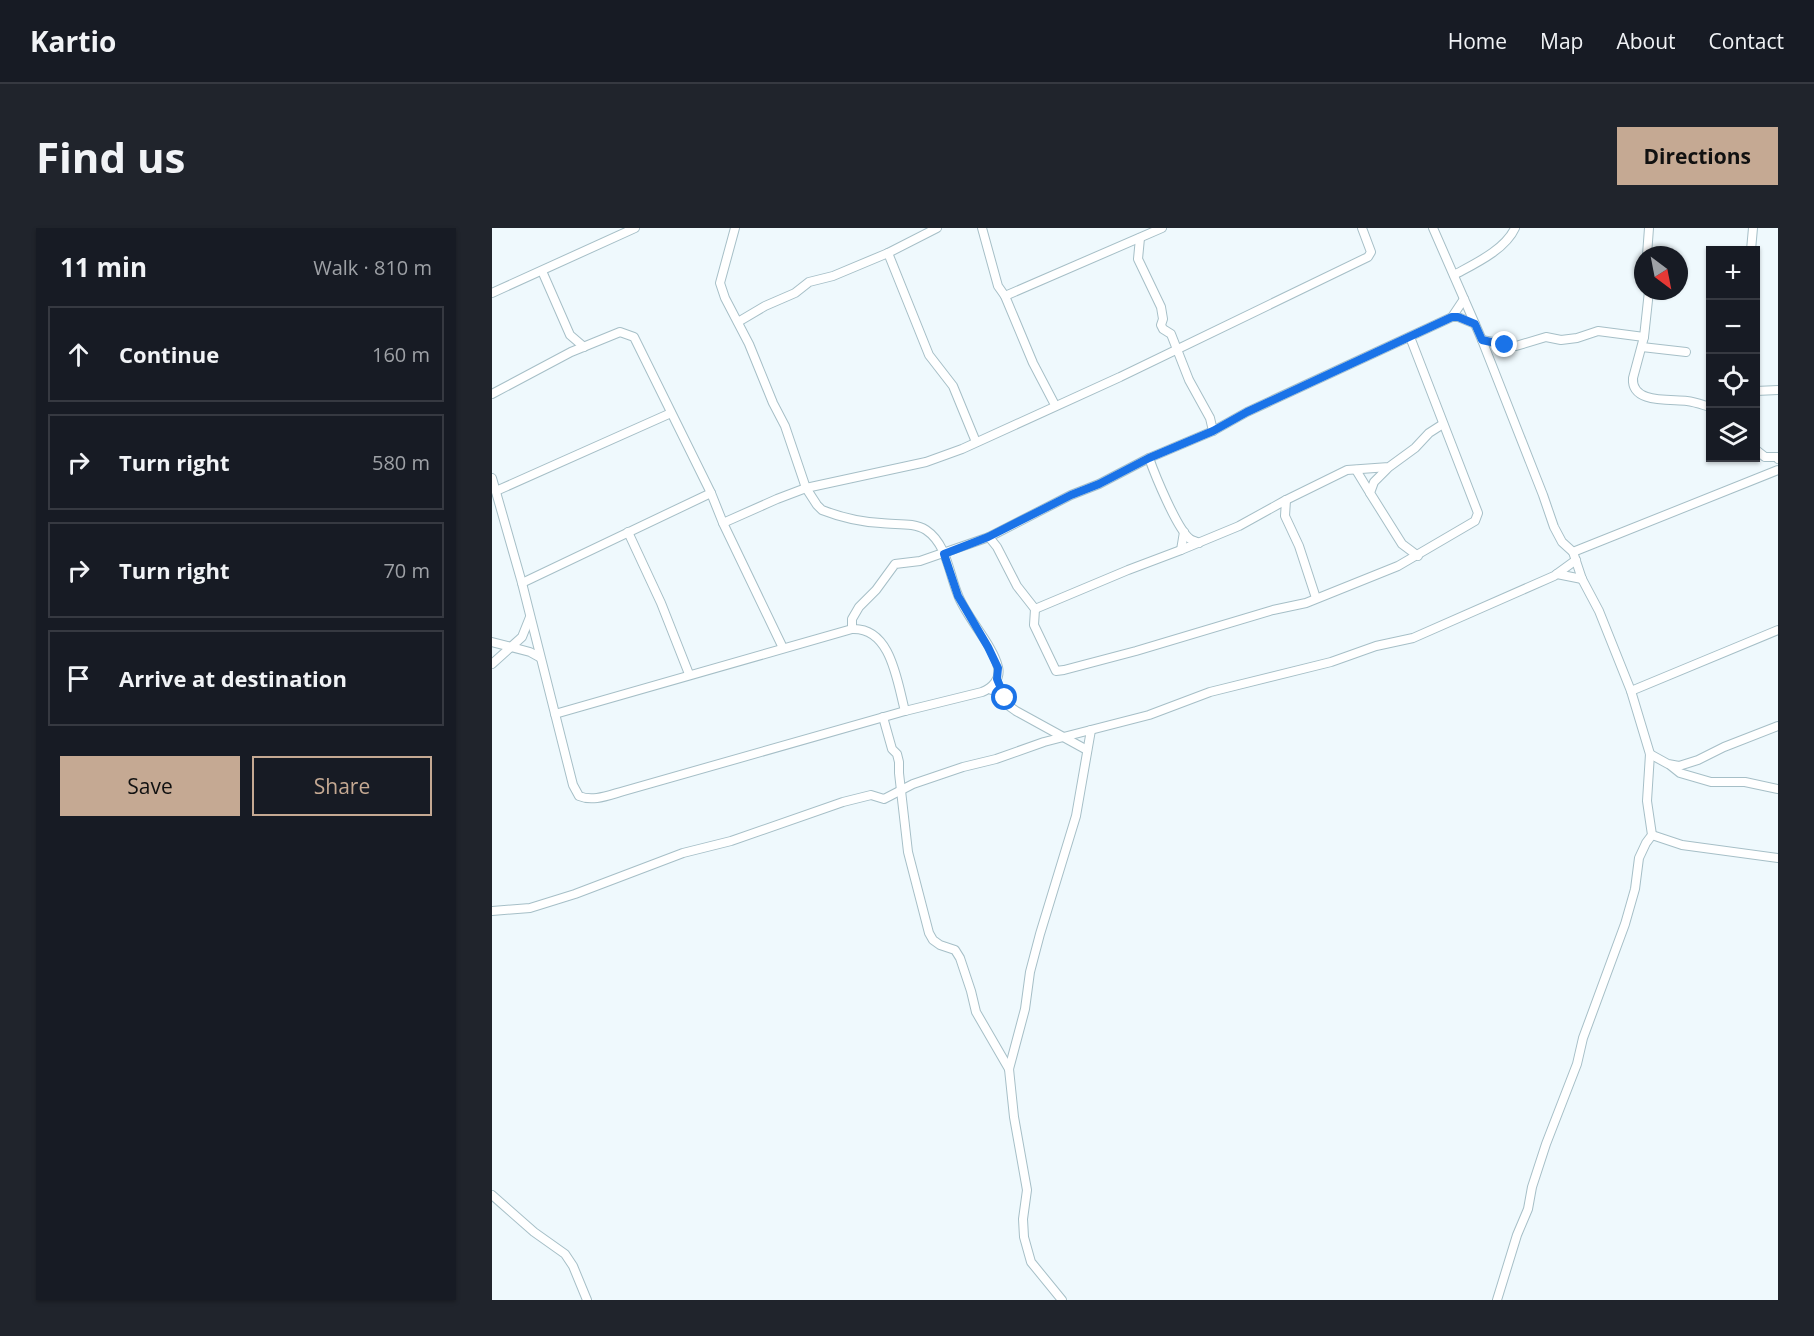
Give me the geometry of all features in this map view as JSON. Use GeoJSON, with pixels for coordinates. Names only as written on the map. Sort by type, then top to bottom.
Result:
{"type":"FeatureCollection","features":[{"type":"Feature","properties":{"kind":"street"},"geometry":{"type":"LineString","coordinates":[[492,293],[635,228]]}},
{"type":"Feature","properties":{"kind":"street"},"geometry":{"type":"LineString","coordinates":[[735,228],[720,282],[724,298],[738,322],[785,426],[806,488],[817,505],[830,513],[926,529],[944,554],[958,596],[998,668],[997,679],[1009,706],[1049,731],[1067,737],[1087,750]]}},
{"type":"Feature","properties":{"kind":"street"},"geometry":{"type":"LineString","coordinates":[[738,322],[765,306],[795,293],[809,282],[833,276],[888,253],[937,228]]}},
{"type":"Feature","properties":{"kind":"street"},"geometry":{"type":"LineString","coordinates":[[982,228],[998,286],[1005,296],[1033,363],[1055,405]]}},
{"type":"Feature","properties":{"kind":"street"},"geometry":{"type":"LineString","coordinates":[[1005,296],[1161,228]]}},
{"type":"Feature","properties":{"kind":"street"},"geometry":{"type":"LineString","coordinates":[[723,523],[806,488],[926,462],[1120,377],[1368,257],[1371,252],[1362,228]]}},
{"type":"Feature","properties":{"kind":"street"},"geometry":{"type":"LineString","coordinates":[[1433,228],[1482,340],[1554,527],[1575,556],[1582,579],[1599,611],[1631,691],[1650,754],[1647,801],[1652,835],[1639,858],[1635,889],[1625,924],[1546,1144],[1532,1187],[1528,1209],[1517,1235],[1497,1300]]}},
{"type":"Feature","properties":{"kind":"street"},"geometry":{"type":"LineString","coordinates":[[1454,276],[1503,243],[1515,228]]}},
{"type":"Feature","properties":{"kind":"street"},"geometry":{"type":"LineString","coordinates":[[1648,246],[1649,228]]}},
{"type":"Feature","properties":{"kind":"street"},"geometry":{"type":"LineString","coordinates":[[1752,246],[1754,228]]}},
{"type":"Feature","properties":{"kind":"street"},"geometry":{"type":"LineString","coordinates":[[1140,238],[1138,259],[1161,306],[1163,320],[1161,325],[1171,334],[1178,348],[1189,380],[1210,418],[1213,431]]}},
{"type":"Feature","properties":{"kind":"street"},"geometry":{"type":"LineString","coordinates":[[888,253],[929,355],[952,386],[976,442]]}},
{"type":"Feature","properties":{"kind":"street"},"geometry":{"type":"LineString","coordinates":[[542,271],[570,336],[584,347]]}},
{"type":"Feature","properties":{"kind":"street"},"geometry":{"type":"LineString","coordinates":[[1452,317],[1464,299]]}},
{"type":"Feature","properties":{"kind":"street"},"geometry":{"type":"LineString","coordinates":[[1648,300],[1644,337],[1633,378],[1636,391],[1641,395],[1669,401],[1691,401],[1706,406]]}},
{"type":"Feature","properties":{"kind":"street"},"geometry":{"type":"LineString","coordinates":[[852,629],[852,619],[859,607],[896,564],[920,561],[944,554],[988,537],[1039,510],[1099,484],[1149,458],[1213,431],[1247,412],[1452,317],[1475,324]]}},
{"type":"Feature","properties":{"kind":"street"},"geometry":{"type":"LineString","coordinates":[[1482,340],[1516,346],[1546,338],[1561,340],[1577,338],[1598,331],[1644,337]]}},
{"type":"Feature","properties":{"kind":"street"},"geometry":{"type":"LineString","coordinates":[[492,394],[584,347],[620,332],[634,337],[711,493],[783,648]]}},
{"type":"Feature","properties":{"kind":"street"},"geometry":{"type":"LineString","coordinates":[[988,537],[997,547],[1017,586],[1035,609],[1034,625],[1056,671],[1127,654],[1262,613],[1306,603],[1402,564],[1475,521],[1478,513],[1443,424],[1432,388],[1410,337]]}},
{"type":"Feature","properties":{"kind":"street"},"geometry":{"type":"LineString","coordinates":[[1642,347],[1686,352]]}},
{"type":"Feature","properties":{"kind":"street"},"geometry":{"type":"LineString","coordinates":[[1760,391],[1778,390]]}},
{"type":"Feature","properties":{"kind":"street"},"geometry":{"type":"LineString","coordinates":[[496,491],[670,413]]}},
{"type":"Feature","properties":{"kind":"street"},"geometry":{"type":"LineString","coordinates":[[1370,493],[1374,482],[1389,467],[1443,424]]}},
{"type":"Feature","properties":{"kind":"street"},"geometry":{"type":"LineString","coordinates":[[1760,454],[1765,457],[1777,456],[1778,459]]}},
{"type":"Feature","properties":{"kind":"street"},"geometry":{"type":"LineString","coordinates":[[1149,458],[1158,483],[1184,532],[1190,539],[1199,543]]}},
{"type":"Feature","properties":{"kind":"street"},"geometry":{"type":"LineString","coordinates":[[1035,609],[1239,526],[1347,470],[1389,467]]}},
{"type":"Feature","properties":{"kind":"street"},"geometry":{"type":"LineString","coordinates":[[1356,470],[1405,547],[1418,556]]}},
{"type":"Feature","properties":{"kind":"street"},"geometry":{"type":"LineString","coordinates":[[492,911],[530,908],[683,853],[731,842],[843,802],[871,795],[884,800],[901,790],[963,766],[996,759],[1044,742],[1149,715],[1210,692],[1331,662],[1376,646],[1413,638],[1557,574],[1575,556],[1778,470]]}},
{"type":"Feature","properties":{"kind":"street"},"geometry":{"type":"LineString","coordinates":[[492,478],[522,583],[573,785],[579,796],[586,799],[624,791],[989,689],[1003,694]]}},
{"type":"Feature","properties":{"kind":"street"},"geometry":{"type":"LineString","coordinates":[[522,583],[711,493]]}},
{"type":"Feature","properties":{"kind":"street"},"geometry":{"type":"LineString","coordinates":[[1286,500],[1285,516],[1299,546],[1316,598]]}},
{"type":"Feature","properties":{"kind":"street"},"geometry":{"type":"LineString","coordinates":[[628,532],[662,603],[689,674]]}},
{"type":"Feature","properties":{"kind":"street"},"geometry":{"type":"LineString","coordinates":[[1181,550],[1184,532]]}},
{"type":"Feature","properties":{"kind":"street"},"geometry":{"type":"LineString","coordinates":[[1402,564],[1405,547]]}},
{"type":"Feature","properties":{"kind":"street"},"geometry":{"type":"LineString","coordinates":[[1557,574],[1582,579]]}},
{"type":"Feature","properties":{"kind":"street"},"geometry":{"type":"LineString","coordinates":[[492,664],[522,637],[530,617]]}},
{"type":"Feature","properties":{"kind":"street"},"geometry":{"type":"LineString","coordinates":[[555,714],[852,629],[869,630],[877,636],[887,652],[905,711]]}},
{"type":"Feature","properties":{"kind":"street"},"geometry":{"type":"LineString","coordinates":[[1631,691],[1778,630]]}},
{"type":"Feature","properties":{"kind":"street"},"geometry":{"type":"LineString","coordinates":[[492,642],[513,646],[539,657]]}},
{"type":"Feature","properties":{"kind":"street"},"geometry":{"type":"LineString","coordinates":[[989,689],[997,679]]}},
{"type":"Feature","properties":{"kind":"street"},"geometry":{"type":"LineString","coordinates":[[884,717],[892,749],[897,754],[899,762],[908,852],[929,933],[940,945],[955,950],[960,958],[976,1012],[1010,1068]]}},
{"type":"Feature","properties":{"kind":"street"},"geometry":{"type":"LineString","coordinates":[[1668,764],[1679,766],[1698,760],[1778,726]]}},
{"type":"Feature","properties":{"kind":"street"},"geometry":{"type":"LineString","coordinates":[[1062,1300],[1031,1263],[1024,1237],[1023,1219],[1027,1190],[1014,1117],[1010,1068],[1025,1009],[1030,972],[1076,816],[1091,730]]}},
{"type":"Feature","properties":{"kind":"street"},"geometry":{"type":"LineString","coordinates":[[1650,754],[1680,773],[1711,782],[1745,782],[1778,789]]}},
{"type":"Feature","properties":{"kind":"street"},"geometry":{"type":"LineString","coordinates":[[1652,835],[1682,844],[1778,858]]}},
{"type":"Feature","properties":{"kind":"street"},"geometry":{"type":"LineString","coordinates":[[492,1195],[534,1232],[565,1254],[573,1266],[587,1300]]}},
{"type":"Feature","properties":{"kind":"route"},"geometry":{"type":"LineString","coordinates":[[1005,698],[997,679],[998,668],[958,596],[944,554],[988,537],[1039,510],[1099,484],[1149,458],[1213,431],[1247,412],[1452,317],[1475,324],[1482,340],[1505,345]]}}]}
